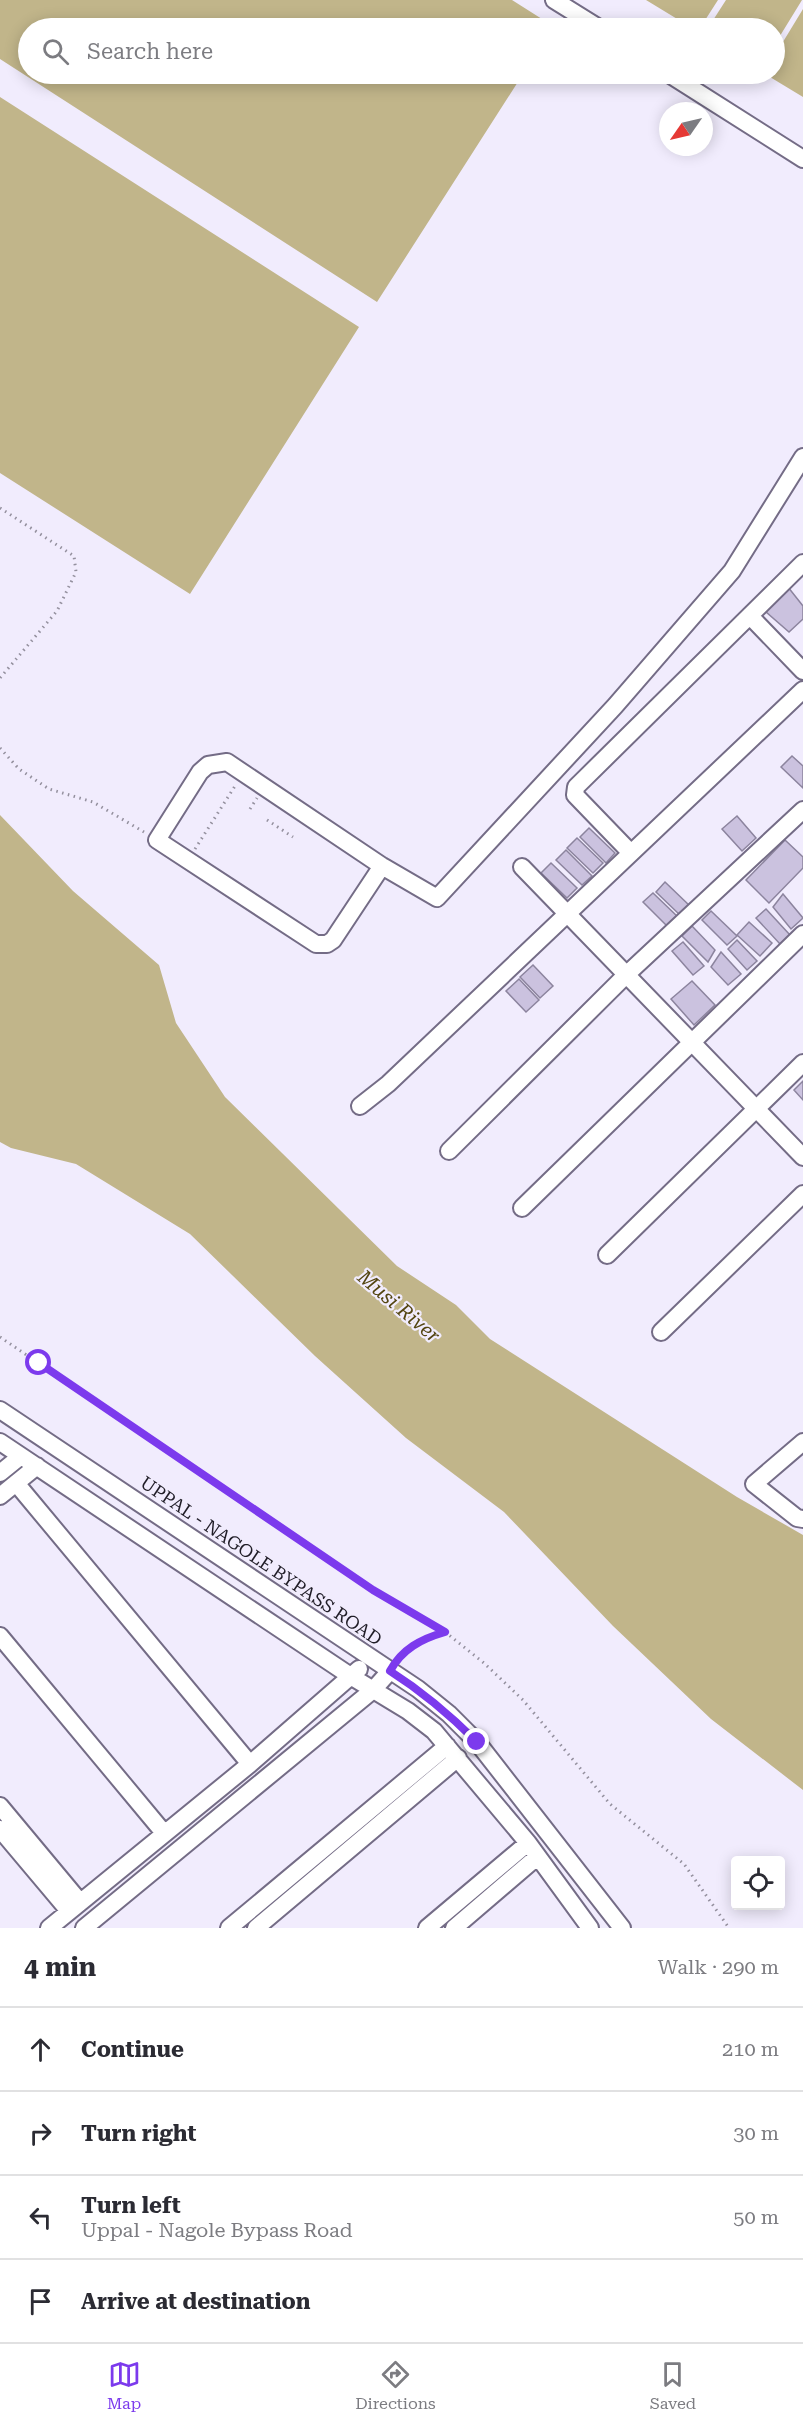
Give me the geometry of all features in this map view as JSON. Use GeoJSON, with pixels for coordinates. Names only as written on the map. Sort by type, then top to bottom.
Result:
{"type":"FeatureCollection","features":[{"type":"Feature","properties":{"kind":"street"},"geometry":{"type":"LineString","coordinates":[[554,0],[583,18]]}},
{"type":"Feature","properties":{"kind":"street"},"geometry":{"type":"LineString","coordinates":[[685,84],[803,159]]}},
{"type":"Feature","properties":{"kind":"street"},"geometry":{"type":"LineString","coordinates":[[382,866],[333,940],[322,945],[316,944],[157,840],[200,772],[207,765],[227,762],[382,866],[437,898],[607,714],[732,571],[803,458]]}},
{"type":"Feature","properties":{"kind":"street"},"geometry":{"type":"LineString","coordinates":[[630,852],[575,795],[576,787],[803,563]]}},
{"type":"Feature","properties":{"kind":"street"},"geometry":{"type":"LineString","coordinates":[[750,616],[803,671]]}},
{"type":"Feature","properties":{"kind":"street"},"geometry":{"type":"LineString","coordinates":[[360,1106],[388,1083],[803,690]]}},
{"type":"Feature","properties":{"kind":"street"},"geometry":{"type":"LineString","coordinates":[[449,1151],[626,975],[803,810]]}},
{"type":"Feature","properties":{"kind":"street"},"geometry":{"type":"LineString","coordinates":[[522,867],[803,1157]]}},
{"type":"Feature","properties":{"kind":"street"},"geometry":{"type":"LineString","coordinates":[[522,1208],[803,934]]}},
{"type":"Feature","properties":{"kind":"street"},"geometry":{"type":"LineString","coordinates":[[607,1255],[803,1063]]}},
{"type":"Feature","properties":{"kind":"street"},"geometry":{"type":"LineString","coordinates":[[661,1332],[803,1194]]}},
{"type":"Feature","properties":{"kind":"street","name":"UPPAL - NAGOLE BYPASS ROAD"},"geometry":{"type":"LineString","coordinates":[[0,1410],[418,1689],[449,1714],[477,1742],[622,1928]]}},
{"type":"Feature","properties":{"kind":"street"},"geometry":{"type":"LineString","coordinates":[[0,1442],[352,1677],[408,1711],[434,1731],[533,1850],[590,1928]]}},
{"type":"Feature","properties":{"kind":"street"},"geometry":{"type":"LineString","coordinates":[[803,1442],[754,1484],[803,1520]]}},
{"type":"Feature","properties":{"kind":"street"},"geometry":{"type":"LineString","coordinates":[[0,1473],[21,1456]]}},
{"type":"Feature","properties":{"kind":"street"},"geometry":{"type":"LineString","coordinates":[[0,1496],[37,1466]]}},
{"type":"Feature","properties":{"kind":"street"},"geometry":{"type":"LineString","coordinates":[[16,1483],[250,1764]]}},
{"type":"Feature","properties":{"kind":"street"},"geometry":{"type":"LineString","coordinates":[[0,1636],[164,1833]]}},
{"type":"Feature","properties":{"kind":"street"},"geometry":{"type":"LineString","coordinates":[[49,1928],[250,1764],[352,1677],[370,1658]]}},
{"type":"Feature","properties":{"kind":"street"},"geometry":{"type":"LineString","coordinates":[[84,1928],[373,1690],[390,1671]]}},
{"type":"Feature","properties":{"kind":"street"},"geometry":{"type":"LineString","coordinates":[[229,1928],[452,1752]]}},
{"type":"Feature","properties":{"kind":"street"},"geometry":{"type":"LineString","coordinates":[[256,1928],[452,1752]]}},
{"type":"Feature","properties":{"kind":"street"},"geometry":{"type":"LineString","coordinates":[[0,1806],[75,1907]]}},
{"type":"Feature","properties":{"kind":"street"},"geometry":{"type":"LineString","coordinates":[[0,1829],[75,1907]]}},
{"type":"Feature","properties":{"kind":"street"},"geometry":{"type":"LineString","coordinates":[[427,1928],[533,1850]]}},
{"type":"Feature","properties":{"kind":"street"},"geometry":{"type":"LineString","coordinates":[[454,1928],[533,1850]]}},
{"type":"Feature","properties":{"kind":"path"},"geometry":{"type":"LineString","coordinates":[[0,508],[74,556],[76,572],[57,611],[0,678]]}},
{"type":"Feature","properties":{"kind":"path"},"geometry":{"type":"LineString","coordinates":[[0,748],[19,769],[50,789],[93,802],[157,840]]}},
{"type":"Feature","properties":{"kind":"path"},"geometry":{"type":"LineString","coordinates":[[188,860],[243,773]]}},
{"type":"Feature","properties":{"kind":"path"},"geometry":{"type":"LineString","coordinates":[[267,820],[293,837]]}},
{"type":"Feature","properties":{"kind":"path"},"geometry":{"type":"LineString","coordinates":[[0,1337],[373,1590],[445,1632],[484,1663],[523,1700],[610,1804],[684,1864],[729,1928]]}},
{"type":"Feature","properties":{"kind":"path"},"geometry":{"type":"LineString","coordinates":[[390,1671],[396,1660],[412,1646],[445,1632]]}},
{"type":"Feature","properties":{"kind":"water"},"geometry":{"type":"Polygon","coordinates":[[[0,0],[512,0],[540,18],[18,18],[18,71],[0,59],[0,0]]]}},
{"type":"Feature","properties":{"kind":"water"},"geometry":{"type":"Polygon","coordinates":[[[646,0],[718,0],[706,18],[676,18],[646,0]]]}},
{"type":"Feature","properties":{"kind":"water"},"geometry":{"type":"Polygon","coordinates":[[[726,0],[802,0],[785,28],[785,18],[714,18],[726,0]]]}},
{"type":"Feature","properties":{"kind":"water"},"geometry":{"type":"Polygon","coordinates":[[[803,9],[803,97],[782,84],[785,84],[785,39],[803,9]]]}},
{"type":"Feature","properties":{"kind":"water"},"geometry":{"type":"Polygon","coordinates":[[[39,84],[517,84],[377,302],[39,84]]]}},
{"type":"Feature","properties":{"kind":"water"},"geometry":{"type":"Polygon","coordinates":[[[0,97],[359,327],[190,594],[0,473],[0,97]]]}},
{"type":"Feature","properties":{"kind":"water","name":"Musi River"},"geometry":{"type":"Polygon","coordinates":[[[0,815],[73,891],[159,965],[176,1023],[225,1097],[397,1266],[456,1305],[490,1339],[737,1497],[803,1535],[803,1790],[711,1719],[613,1626],[504,1512],[406,1438],[315,1356],[190,1234],[76,1164],[11,1148],[0,1142],[0,815]]]}},
{"type":"Feature","properties":{"kind":"building"},"geometry":{"type":"Polygon","coordinates":[[[784,582],[803,606],[803,619],[789,632],[759,606],[784,582]]]}},
{"type":"Feature","properties":{"kind":"building"},"geometry":{"type":"Polygon","coordinates":[[[792,756],[803,766],[803,788],[781,767],[792,756]]]}},
{"type":"Feature","properties":{"kind":"building"},"geometry":{"type":"Polygon","coordinates":[[[737,816],[756,838],[742,851],[722,829],[737,816]]]}},
{"type":"Feature","properties":{"kind":"building"},"geometry":{"type":"Polygon","coordinates":[[[589,828],[615,853],[606,863],[580,837],[589,828]]]}},
{"type":"Feature","properties":{"kind":"building"},"geometry":{"type":"Polygon","coordinates":[[[577,838],[603,863],[593,873],[567,848],[577,838]]]}},
{"type":"Feature","properties":{"kind":"building"},"geometry":{"type":"Polygon","coordinates":[[[785,840],[803,857],[803,868],[769,903],[746,880],[785,840]]]}},
{"type":"Feature","properties":{"kind":"building"},"geometry":{"type":"Polygon","coordinates":[[[566,850],[592,876],[582,885],[556,860],[566,850]]]}},
{"type":"Feature","properties":{"kind":"building"},"geometry":{"type":"Polygon","coordinates":[[[551,863],[577,888],[567,898],[541,873],[551,863]]]}},
{"type":"Feature","properties":{"kind":"building"},"geometry":{"type":"Polygon","coordinates":[[[665,882],[691,907],[682,917],[656,892],[665,882]]]}},
{"type":"Feature","properties":{"kind":"building"},"geometry":{"type":"Polygon","coordinates":[[[653,893],[679,918],[669,928],[643,902],[653,893]]]}},
{"type":"Feature","properties":{"kind":"building"},"geometry":{"type":"Polygon","coordinates":[[[783,894],[803,918],[791,929],[773,907],[783,894]]]}},
{"type":"Feature","properties":{"kind":"building"},"geometry":{"type":"Polygon","coordinates":[[[766,909],[790,935],[780,944],[756,918],[766,909]]]}},
{"type":"Feature","properties":{"kind":"building"},"geometry":{"type":"Polygon","coordinates":[[[711,911],[737,936],[727,945],[702,920],[711,911]]]}},
{"type":"Feature","properties":{"kind":"building"},"geometry":{"type":"Polygon","coordinates":[[[749,922],[772,943],[760,956],[737,935],[749,922]]]}},
{"type":"Feature","properties":{"kind":"building"},"geometry":{"type":"Polygon","coordinates":[[[692,926],[715,950],[708,962],[682,936],[692,926]]]}},
{"type":"Feature","properties":{"kind":"building"},"geometry":{"type":"Polygon","coordinates":[[[737,940],[757,961],[747,970],[728,949],[737,940]]]}},
{"type":"Feature","properties":{"kind":"building"},"geometry":{"type":"Polygon","coordinates":[[[683,942],[704,966],[693,975],[672,951],[683,942]]]}},
{"type":"Feature","properties":{"kind":"building"},"geometry":{"type":"Polygon","coordinates":[[[721,952],[741,974],[728,985],[711,967],[721,952]]]}},
{"type":"Feature","properties":{"kind":"building"},"geometry":{"type":"Polygon","coordinates":[[[533,965],[553,986],[540,998],[520,977],[533,965]]]}},
{"type":"Feature","properties":{"kind":"building"},"geometry":{"type":"Polygon","coordinates":[[[519,979],[539,1000],[526,1012],[506,991],[519,979]]]}},
{"type":"Feature","properties":{"kind":"building"},"geometry":{"type":"Polygon","coordinates":[[[692,981],[715,1005],[694,1025],[671,999],[692,981]]]}},
{"type":"Feature","properties":{"kind":"building"},"geometry":{"type":"Polygon","coordinates":[[[803,1081],[803,1100],[794,1090],[803,1081]]]}},
{"type":"Feature","properties":{"kind":"route"},"geometry":{"type":"LineString","coordinates":[[39,1363],[373,1590],[445,1632],[412,1646],[396,1660],[390,1671],[418,1689],[449,1714],[477,1742]]}}]}
